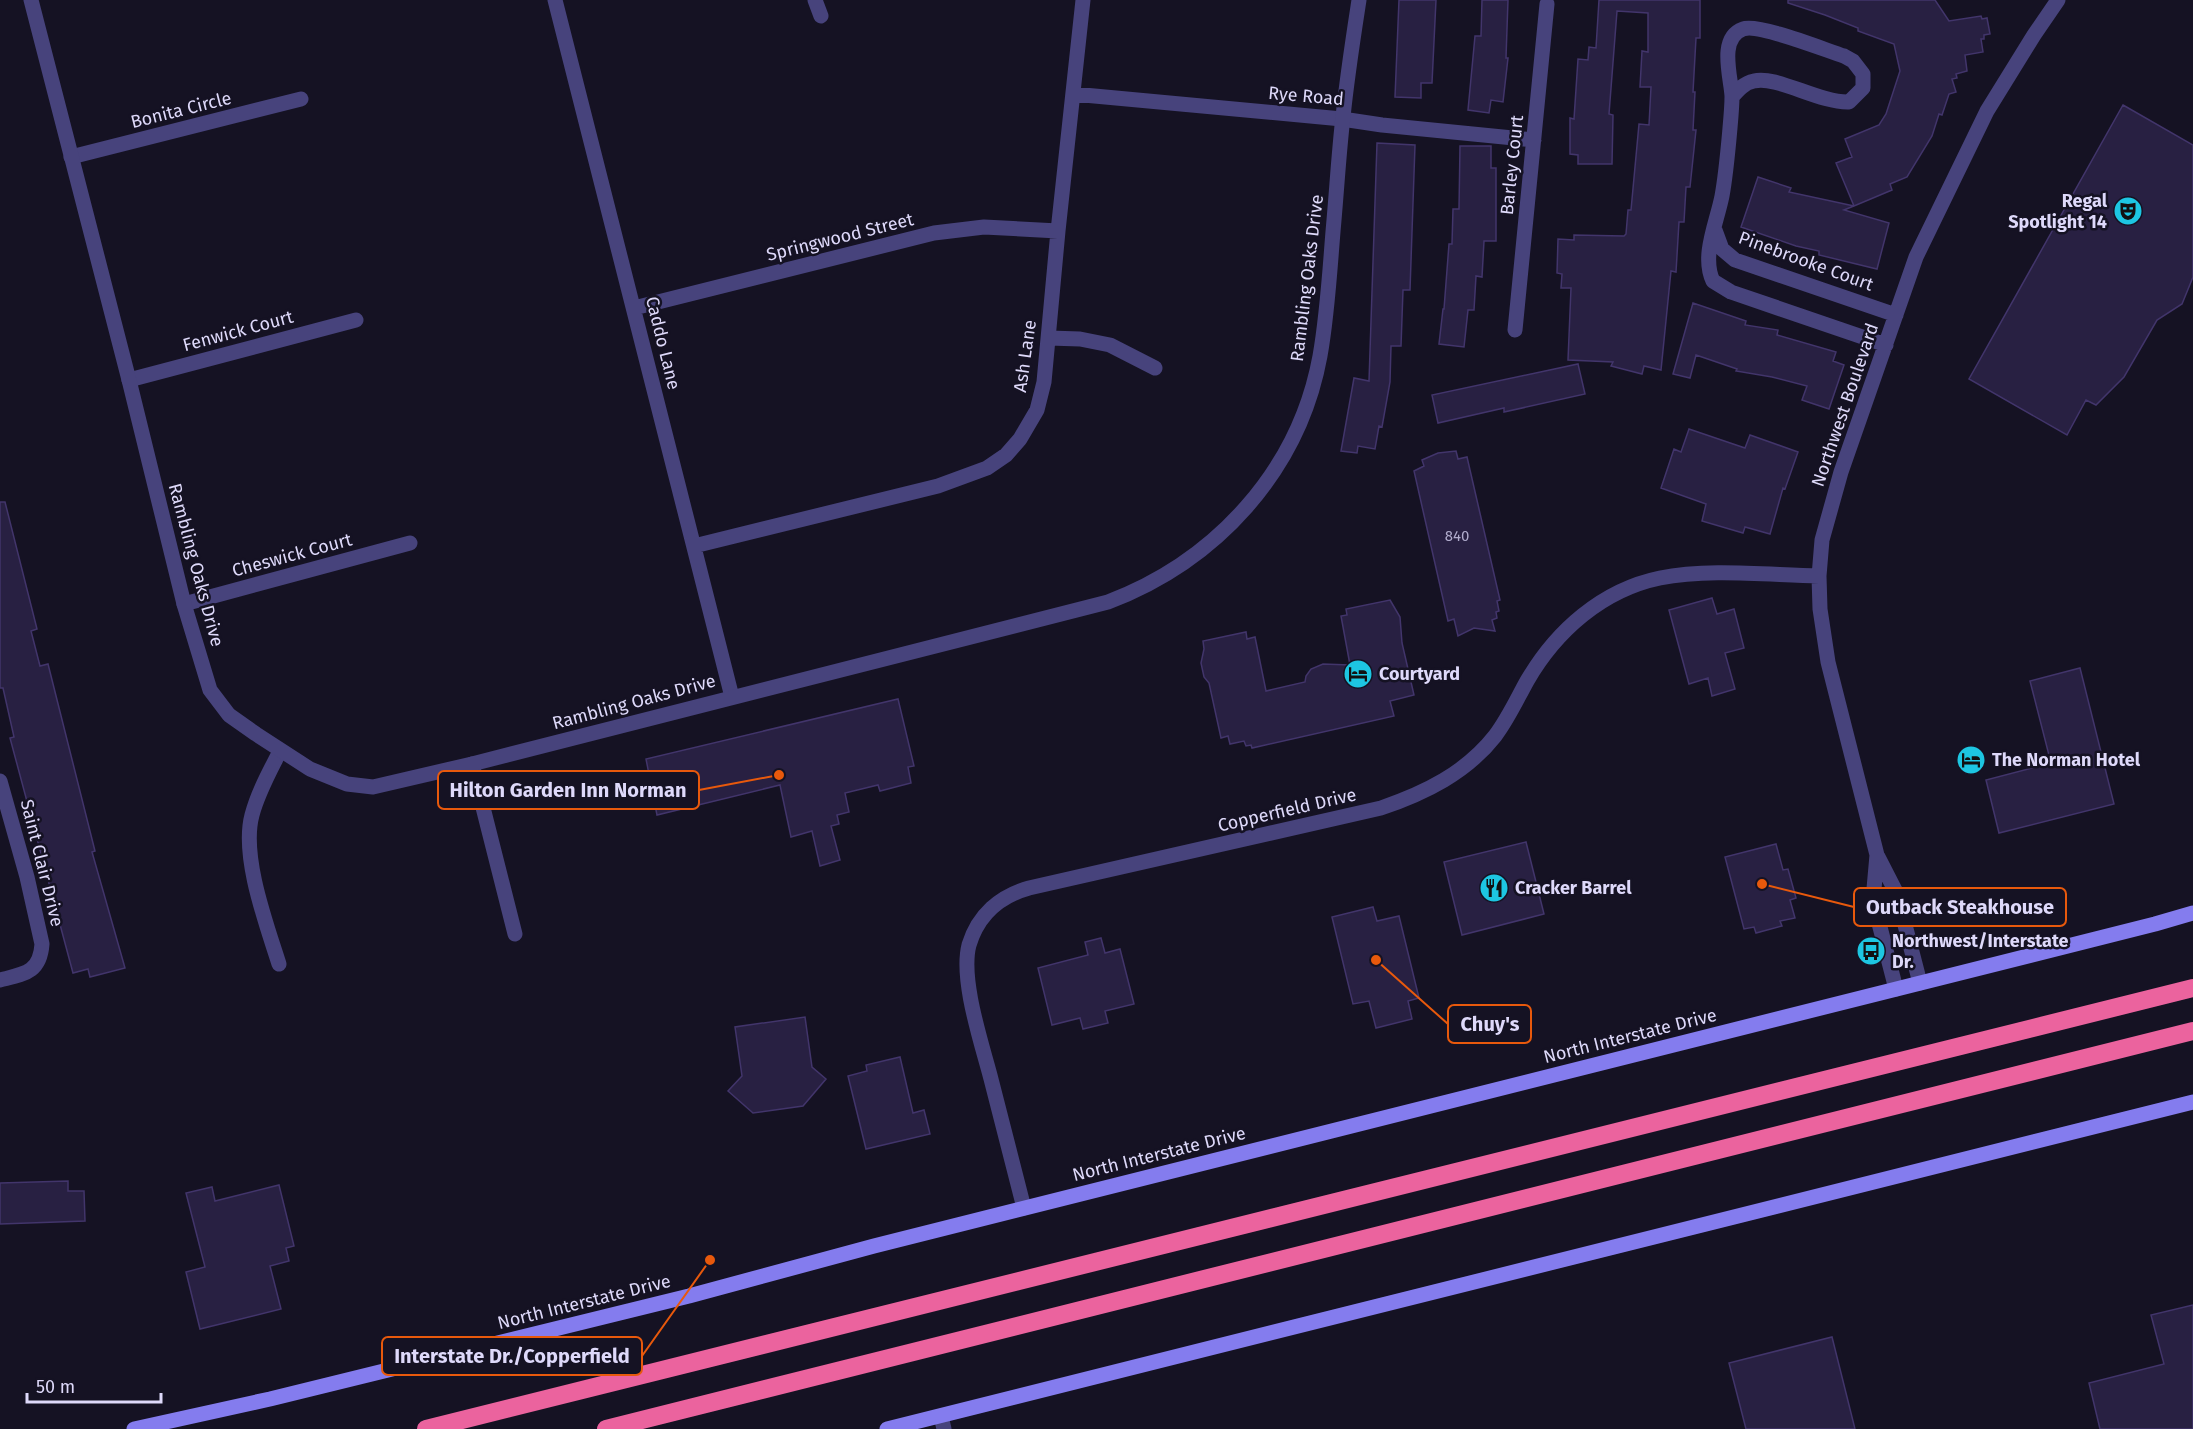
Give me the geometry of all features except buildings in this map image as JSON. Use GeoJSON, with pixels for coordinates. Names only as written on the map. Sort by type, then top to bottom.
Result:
{"type":"FeatureCollection","features":[{"type":"Feature","properties":{"kind":"highway"},"geometry":{"type":"LineString","coordinates":[[2150,999],[2193,982]]}},
{"type":"Feature","properties":{"kind":"highway"},"geometry":{"type":"LineString","coordinates":[[426,1429],[2193,988]]}},
{"type":"Feature","properties":{"kind":"highway"},"geometry":{"type":"LineString","coordinates":[[606,1429],[2193,1031]]}},
{"type":"Feature","properties":{"kind":"main road","name":"North Interstate Drive"},"geometry":{"type":"LineString","coordinates":[[134,1429],[270,1400],[689,1296],[1024,1208],[2193,913]]}},
{"type":"Feature","properties":{"kind":"main road"},"geometry":{"type":"LineString","coordinates":[[887,1429],[942,1423],[2193,1102]]}},
{"type":"Feature","properties":{"kind":"street","name":"Rambling Oaks Drive"},"geometry":{"type":"LineString","coordinates":[[31,0],[184,604],[210,690],[229,716],[280,751],[329,778],[362,787],[389,784],[472,764],[1069,614],[1139,590],[1165,576],[1216,538],[1265,486],[1293,436],[1320,357],[1342,119],[1359,0]]}},
{"type":"Feature","properties":{"kind":"street","name":"Caddo Lane"},"geometry":{"type":"LineString","coordinates":[[555,0],[732,697]]}},
{"type":"Feature","properties":{"kind":"street"},"geometry":{"type":"LineString","coordinates":[[814,0],[821,16]]}},
{"type":"Feature","properties":{"kind":"street","name":"Ash Lane"},"geometry":{"type":"LineString","coordinates":[[694,546],[938,486],[987,468],[1006,455],[1030,425],[1037,410],[1044,382],[1083,0]]}},
{"type":"Feature","properties":{"kind":"street","name":"Northwest Boulevard"},"geometry":{"type":"LineString","coordinates":[[1920,983],[1897,894],[1878,855],[1828,662],[1820,609],[1819,576],[1822,540],[1831,505],[1916,257],[1987,111],[2058,0]]}},
{"type":"Feature","properties":{"kind":"street","name":"Barley Court"},"geometry":{"type":"LineString","coordinates":[[1515,330],[1547,4]]}},
{"type":"Feature","properties":{"kind":"street","name":"Pinebrooke Court"},"geometry":{"type":"LineString","coordinates":[[1732,97],[1740,87],[1755,80],[1766,80],[1828,100],[1849,102],[1863,88],[1863,74],[1853,61],[1844,56],[1774,32],[1752,27],[1743,29],[1731,41],[1728,53],[1732,97],[1722,195],[1708,265],[1713,281],[1731,292],[1886,345]]}},
{"type":"Feature","properties":{"kind":"street","name":"Rye Road"},"geometry":{"type":"LineString","coordinates":[[1073,94],[1342,119],[1534,140]]}},
{"type":"Feature","properties":{"kind":"street","name":"Bonita Circle"},"geometry":{"type":"LineString","coordinates":[[71,157],[300,99]]}},
{"type":"Feature","properties":{"kind":"street","name":"Springwood Street"},"geometry":{"type":"LineString","coordinates":[[634,308],[934,233],[984,227],[1058,231]]}},
{"type":"Feature","properties":{"kind":"street","name":"Pinebrooke Court"},"geometry":{"type":"LineString","coordinates":[[1714,230],[1722,249],[1735,260],[1896,315]]}},
{"type":"Feature","properties":{"kind":"street","name":"Fenwick Court"},"geometry":{"type":"LineString","coordinates":[[129,380],[356,321]]}},
{"type":"Feature","properties":{"kind":"street"},"geometry":{"type":"LineString","coordinates":[[1049,338],[1080,339],[1110,345],[1155,368]]}},
{"type":"Feature","properties":{"kind":"street","name":"Cheswick Court"},"geometry":{"type":"LineString","coordinates":[[184,604],[410,543]]}},
{"type":"Feature","properties":{"kind":"street","name":"Copperfield Drive"},"geometry":{"type":"LineString","coordinates":[[1024,1208],[967,976],[969,946],[976,928],[998,901],[1029,888],[1382,808],[1426,791],[1471,762],[1495,736],[1545,654],[1570,625],[1620,591],[1659,578],[1683,575],[1819,576]]}},
{"type":"Feature","properties":{"kind":"street"},"geometry":{"type":"LineString","coordinates":[[279,964],[249,847],[252,815],[280,751]]}},
{"type":"Feature","properties":{"kind":"street"},"geometry":{"type":"LineString","coordinates":[[472,764],[515,934]]}},
{"type":"Feature","properties":{"kind":"street","name":"Saint Clair Drive"},"geometry":{"type":"LineString","coordinates":[[0,782],[41,933],[41,954],[35,967],[27,972],[0,980]]}},
{"type":"Feature","properties":{"kind":"street","name":"Northwest Boulevard"},"geometry":{"type":"LineString","coordinates":[[1878,855],[1873,900],[1896,989]]}},
{"type":"Feature","properties":{"kind":"place","name":"Regal Spotlight 14"},"geometry":{"type":"Point","coordinates":[2128,211]}},
{"type":"Feature","properties":{"kind":"place","name":"Courtyard"},"geometry":{"type":"Point","coordinates":[1358,674]}},
{"type":"Feature","properties":{"kind":"place","name":"The Norman Hotel"},"geometry":{"type":"Point","coordinates":[1971,760]}},
{"type":"Feature","properties":{"kind":"place","name":"Hilton Garden Inn Norman"},"geometry":{"type":"Point","coordinates":[779,775]}},
{"type":"Feature","properties":{"kind":"place","name":"Outback Steakhouse"},"geometry":{"type":"Point","coordinates":[1762,884]}},
{"type":"Feature","properties":{"kind":"place","name":"Cracker Barrel"},"geometry":{"type":"Point","coordinates":[1494,888]}},
{"type":"Feature","properties":{"kind":"place","name":"Northwest/Interstate Dr."},"geometry":{"type":"Point","coordinates":[1871,951]}},
{"type":"Feature","properties":{"kind":"place","name":"Chuy's"},"geometry":{"type":"Point","coordinates":[1376,960]}},
{"type":"Feature","properties":{"kind":"place","name":"Interstate Dr./Copperfield"},"geometry":{"type":"Point","coordinates":[710,1260]}}]}
